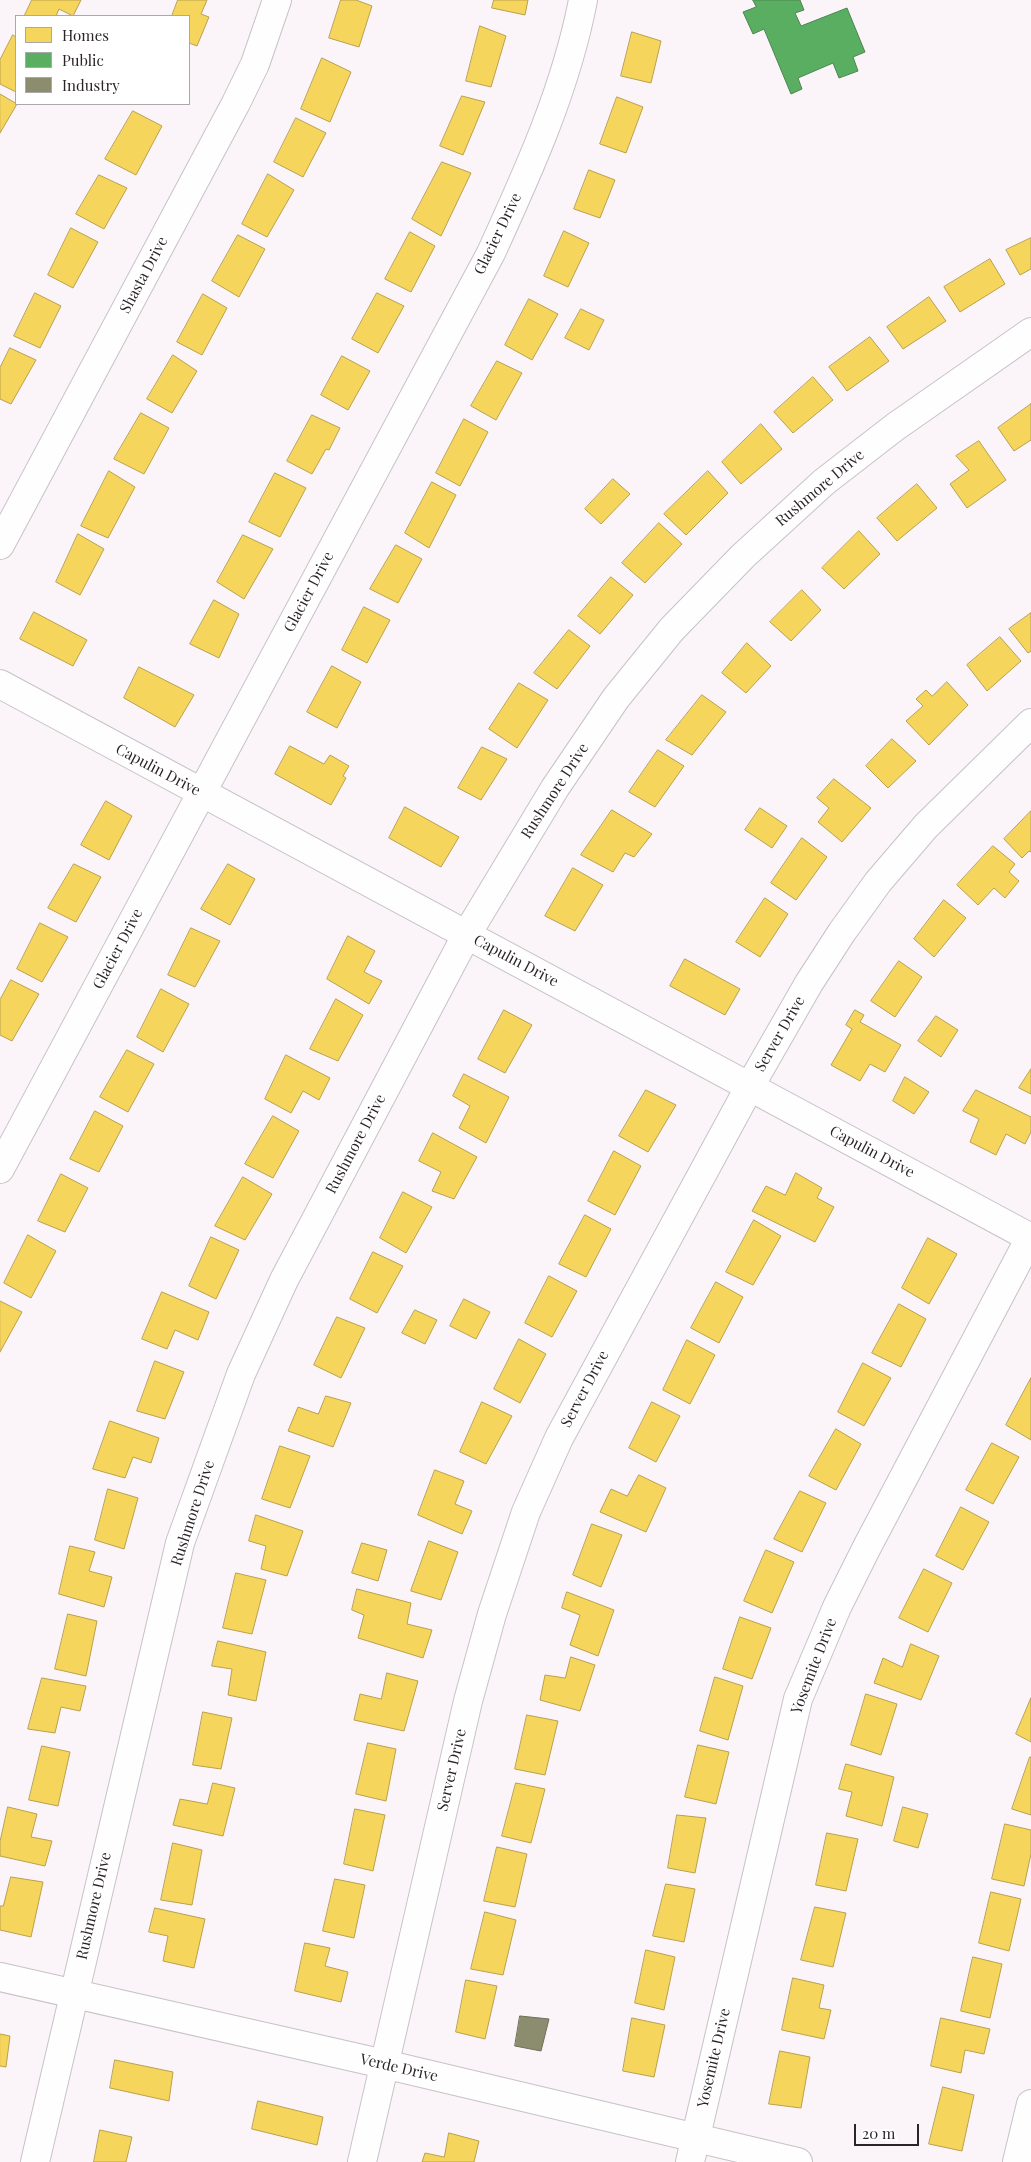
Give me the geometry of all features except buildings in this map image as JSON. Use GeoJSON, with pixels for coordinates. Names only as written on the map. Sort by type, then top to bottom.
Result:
{"type":"FeatureCollection","features":[{"type":"Feature","properties":{"kind":"street","name":"Shasta Drive"},"geometry":{"type":"LineString","coordinates":[[0,545],[236,103],[255,64],[277,0]]}},
{"type":"Feature","properties":{"kind":"street","name":"Glacier Drive"},"geometry":{"type":"LineString","coordinates":[[0,1169],[490,253],[525,178],[549,120],[568,60],[583,0]]}},
{"type":"Feature","properties":{"kind":"street","name":"Rushmore Drive"},"geometry":{"type":"LineString","coordinates":[[35,2162],[180,1543],[238,1383],[284,1280],[467,934],[555,788],[616,698],[672,628],[743,556],[824,482],[895,427],[1031,332]]}},
{"type":"Feature","properties":{"kind":"street","name":"Capulin Drive"},"geometry":{"type":"LineString","coordinates":[[0,684],[1031,1237]]}},
{"type":"Feature","properties":{"kind":"street","name":"Server Drive"},"geometry":{"type":"LineString","coordinates":[[362,2162],[468,1701],[492,1614],[526,1512],[559,1438],[750,1086],[809,983],[842,932],[878,882],[926,826],[1031,722]]}},
{"type":"Feature","properties":{"kind":"street","name":"Yosemite Drive"},"geometry":{"type":"LineString","coordinates":[[693,2150],[798,1699],[837,1608],[862,1556],[1031,1237]]}},
{"type":"Feature","properties":{"kind":"street","name":"Verde Drive"},"geometry":{"type":"LineString","coordinates":[[0,1977],[384,2064],[693,2150],[798,2162]]}},
{"type":"Feature","properties":{"kind":"street"},"geometry":{"type":"LineString","coordinates":[[1017,2162],[1031,2104]]}}]}
